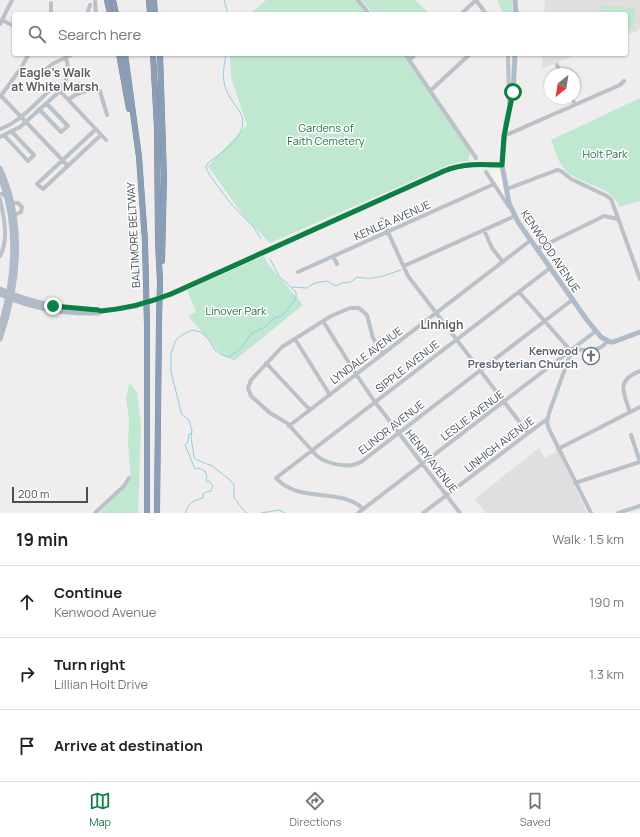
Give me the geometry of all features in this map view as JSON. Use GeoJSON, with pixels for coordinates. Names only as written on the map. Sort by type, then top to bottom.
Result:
{"type":"FeatureCollection","features":[{"type":"Feature","properties":{"kind":"highway"},"geometry":{"type":"LineString","coordinates":[[107,0],[110,12]]}},
{"type":"Feature","properties":{"kind":"highway"},"geometry":{"type":"LineString","coordinates":[[114,0],[117,12]]}},
{"type":"Feature","properties":{"kind":"highway"},"geometry":{"type":"LineString","coordinates":[[149,0],[150,12]]}},
{"type":"Feature","properties":{"kind":"highway"},"geometry":{"type":"LineString","coordinates":[[156,0],[157,12]]}},
{"type":"Feature","properties":{"kind":"highway"},"geometry":{"type":"LineString","coordinates":[[119,56],[140,173]]}},
{"type":"Feature","properties":{"kind":"highway","name":"BALTIMORE BELTWAY"},"geometry":{"type":"LineString","coordinates":[[125,56],[137,139],[146,266],[147,513]]}},
{"type":"Feature","properties":{"kind":"highway"},"geometry":{"type":"LineString","coordinates":[[153,56],[157,128],[158,243],[160,281],[157,513]]}},
{"type":"Feature","properties":{"kind":"highway"},"geometry":{"type":"LineString","coordinates":[[160,56],[164,178],[162,266],[160,281]]}},
{"type":"Feature","properties":{"kind":"main road"},"geometry":{"type":"LineString","coordinates":[[515,0],[516,12]]}},
{"type":"Feature","properties":{"kind":"main road","name":"KENWOOD AVENUE"},"geometry":{"type":"LineString","coordinates":[[515,56],[513,92],[504,136],[502,165],[514,214],[572,300],[601,337],[607,341]]}},
{"type":"Feature","properties":{"kind":"main road"},"geometry":{"type":"LineString","coordinates":[[5,310],[0,296],[10,296],[37,302],[60,310],[101,311],[136,306],[171,294],[459,165],[502,165]]}},
{"type":"Feature","properties":{"kind":"main road"},"geometry":{"type":"LineString","coordinates":[[0,168],[12,203],[16,262],[0,339]]}},
{"type":"Feature","properties":{"kind":"main road"},"geometry":{"type":"LineString","coordinates":[[0,177],[6,195],[10,215],[12,244],[10,296],[0,327]]}},
{"type":"Feature","properties":{"kind":"main road"},"geometry":{"type":"LineString","coordinates":[[0,289],[10,296]]}},
{"type":"Feature","properties":{"kind":"main road"},"geometry":{"type":"LineString","coordinates":[[607,341],[611,342],[621,340],[640,332]]}},
{"type":"Feature","properties":{"kind":"street"},"geometry":{"type":"LineString","coordinates":[[12,0],[1,22],[12,25]]}},
{"type":"Feature","properties":{"kind":"street"},"geometry":{"type":"LineString","coordinates":[[95,0],[96,12]]}},
{"type":"Feature","properties":{"kind":"street"},"geometry":{"type":"LineString","coordinates":[[358,0],[367,12]]}},
{"type":"Feature","properties":{"kind":"street"},"geometry":{"type":"LineString","coordinates":[[462,12],[476,0],[485,12]]}},
{"type":"Feature","properties":{"kind":"street"},"geometry":{"type":"LineString","coordinates":[[51,12],[52,3]]}},
{"type":"Feature","properties":{"kind":"street"},"geometry":{"type":"LineString","coordinates":[[88,12],[90,4]]}},
{"type":"Feature","properties":{"kind":"street"},"geometry":{"type":"LineString","coordinates":[[28,56],[1,97],[68,166]]}},
{"type":"Feature","properties":{"kind":"street"},"geometry":{"type":"LineString","coordinates":[[12,132],[34,155],[28,161],[2,136],[12,132],[26,122],[60,91],[65,84],[68,75],[68,66],[65,56],[41,73]]}},
{"type":"Feature","properties":{"kind":"street"},"geometry":{"type":"LineString","coordinates":[[406,56],[476,158]]}},
{"type":"Feature","properties":{"kind":"street"},"geometry":{"type":"LineString","coordinates":[[409,60],[414,56]]}},
{"type":"Feature","properties":{"kind":"street"},"geometry":{"type":"LineString","coordinates":[[430,91],[468,56]]}},
{"type":"Feature","properties":{"kind":"street"},"geometry":{"type":"LineString","coordinates":[[508,56],[508,113]]}},
{"type":"Feature","properties":{"kind":"street"},"geometry":{"type":"LineString","coordinates":[[504,136],[620,85],[624,81]]}},
{"type":"Feature","properties":{"kind":"street"},"geometry":{"type":"LineString","coordinates":[[69,100],[76,94],[98,89],[100,91],[107,115]]}},
{"type":"Feature","properties":{"kind":"street"},"geometry":{"type":"LineString","coordinates":[[0,129],[21,116],[50,90]]}},
{"type":"Feature","properties":{"kind":"street"},"geometry":{"type":"LineString","coordinates":[[60,91],[106,140]]}},
{"type":"Feature","properties":{"kind":"street"},"geometry":{"type":"LineString","coordinates":[[39,109],[61,132],[68,126],[46,103]]}},
{"type":"Feature","properties":{"kind":"street"},"geometry":{"type":"LineString","coordinates":[[96,129],[37,184],[43,189],[101,135]]}},
{"type":"Feature","properties":{"kind":"street"},"geometry":{"type":"LineString","coordinates":[[507,189],[558,170],[571,180],[609,198],[614,207],[640,279]]}},
{"type":"Feature","properties":{"kind":"street"},"geometry":{"type":"LineString","coordinates":[[404,266],[484,230],[514,214],[486,172]]}},
{"type":"Feature","properties":{"kind":"street","name":"KENLEA AVENUE"},"geometry":{"type":"LineString","coordinates":[[298,272],[494,184]]}},
{"type":"Feature","properties":{"kind":"street"},"geometry":{"type":"LineString","coordinates":[[0,194],[6,195]]}},
{"type":"Feature","properties":{"kind":"street"},"geometry":{"type":"LineString","coordinates":[[0,256],[3,250],[4,220],[0,199],[4,198],[6,195]]}},
{"type":"Feature","properties":{"kind":"street"},"geometry":{"type":"LineString","coordinates":[[12,203],[18,202],[22,207],[21,212],[14,215]]}},
{"type":"Feature","properties":{"kind":"street"},"geometry":{"type":"LineString","coordinates":[[537,249],[604,216],[618,219]]}},
{"type":"Feature","properties":{"kind":"street"},"geometry":{"type":"LineString","coordinates":[[382,219],[412,281],[528,432]]}},
{"type":"Feature","properties":{"kind":"street"},"geometry":{"type":"LineString","coordinates":[[484,230],[492,248],[503,262]]}},
{"type":"Feature","properties":{"kind":"street","name":"LYNDALE AVENUE"},"geometry":{"type":"LineString","coordinates":[[289,426],[531,240]]}},
{"type":"Feature","properties":{"kind":"street"},"geometry":{"type":"LineString","coordinates":[[333,256],[337,264]]}},
{"type":"Feature","properties":{"kind":"street","name":"SIPPLE AVENUE"},"geometry":{"type":"LineString","coordinates":[[363,509],[353,501],[295,491],[284,486],[276,478],[550,268]]}},
{"type":"Feature","properties":{"kind":"street"},"geometry":{"type":"LineString","coordinates":[[519,292],[572,350],[593,350],[604,345],[607,341]]}},
{"type":"Feature","properties":{"kind":"street","name":"ELINOR AVENUE"},"geometry":{"type":"LineString","coordinates":[[383,354],[373,338],[367,315],[361,310],[354,308],[344,310],[323,320],[282,347],[249,383],[249,392],[270,413],[280,418],[289,426],[317,456],[325,461],[352,466],[361,462],[572,300]]}},
{"type":"Feature","properties":{"kind":"street","name":"HENRY AVENUE"},"geometry":{"type":"LineString","coordinates":[[323,320],[375,402],[460,513]]}},
{"type":"Feature","properties":{"kind":"street","name":"LESLIE AVENUE"},"geometry":{"type":"LineString","coordinates":[[358,513],[596,331]]}},
{"type":"Feature","properties":{"kind":"street"},"geometry":{"type":"LineString","coordinates":[[295,339],[330,394]]}},
{"type":"Feature","properties":{"kind":"street"},"geometry":{"type":"LineString","coordinates":[[572,350],[547,419],[548,426],[558,449],[591,513]]}},
{"type":"Feature","properties":{"kind":"street"},"geometry":{"type":"LineString","coordinates":[[266,364],[310,410]]}},
{"type":"Feature","properties":{"kind":"street"},"geometry":{"type":"LineString","coordinates":[[630,412],[624,392],[624,383],[630,375],[640,371]]}},
{"type":"Feature","properties":{"kind":"street"},"geometry":{"type":"LineString","coordinates":[[558,449],[640,407]]}},
{"type":"Feature","properties":{"kind":"street","name":"LINHIGH AVENUE"},"geometry":{"type":"LineString","coordinates":[[423,513],[547,419]]}},
{"type":"Feature","properties":{"kind":"street"},"geometry":{"type":"LineString","coordinates":[[575,483],[640,462],[631,436]]}},
{"type":"Feature","properties":{"kind":"street"},"geometry":{"type":"LineString","coordinates":[[95,513],[124,486],[130,478]]}},
{"type":"Feature","properties":{"kind":"street"},"geometry":{"type":"LineString","coordinates":[[618,513],[639,506],[639,513]]}},
{"type":"Feature","properties":{"kind":"shaded area"},"geometry":{"type":"Polygon","coordinates":[[[545,0],[640,0],[640,28],[638,31],[628,34],[628,12],[544,12],[545,0]]]}},
{"type":"Feature","properties":{"kind":"shaded area"},"geometry":{"type":"Polygon","coordinates":[[[542,56],[573,56],[544,68],[542,69],[542,56]]]}},
{"type":"Feature","properties":{"kind":"shaded area"},"geometry":{"type":"Polygon","coordinates":[[[499,169],[506,195],[505,196],[489,173],[499,169]]]}},
{"type":"Feature","properties":{"kind":"shaded area"},"geometry":{"type":"Polygon","coordinates":[[[539,448],[544,458],[558,451],[587,513],[486,513],[475,499],[539,448]]]}},
{"type":"Feature","properties":{"kind":"green space"},"geometry":{"type":"Polygon","coordinates":[[[266,0],[356,0],[365,12],[252,12],[266,0]]]}},
{"type":"Feature","properties":{"kind":"green space"},"geometry":{"type":"Polygon","coordinates":[[[362,0],[415,0],[428,12],[371,12],[362,0]]]}},
{"type":"Feature","properties":{"kind":"green space"},"geometry":{"type":"Polygon","coordinates":[[[497,0],[512,0],[513,12],[502,12],[497,0]]]}},
{"type":"Feature","properties":{"kind":"green space"},"geometry":{"type":"Polygon","coordinates":[[[600,5],[635,8],[634,29],[628,28],[628,12],[599,12],[600,5]]]}},
{"type":"Feature","properties":{"kind":"green space","name":"Gardens of Faith Cemetery"},"geometry":{"type":"Polygon","coordinates":[[[230,56],[404,56],[470,152],[468,161],[444,167],[270,243],[242,214],[208,166],[247,125],[231,77],[230,56]]]}},
{"type":"Feature","properties":{"kind":"green space","name":"Holt Park"},"geometry":{"type":"Polygon","coordinates":[[[640,98],[640,201],[619,207],[616,200],[610,194],[572,176],[566,171],[559,160],[551,140],[640,98]]]}},
{"type":"Feature","properties":{"kind":"green space","name":"Linover Park"},"geometry":{"type":"Polygon","coordinates":[[[264,256],[268,264],[303,305],[234,361],[221,354],[188,316],[196,312],[187,290],[264,256]]]}},
{"type":"Feature","properties":{"kind":"green space"},"geometry":{"type":"Polygon","coordinates":[[[130,383],[137,392],[141,426],[138,513],[99,513],[131,479],[128,445],[129,419],[126,398],[130,383]]]}},
{"type":"Feature","properties":{"kind":"waterway"},"geometry":{"type":"LineString","coordinates":[[224,0],[227,12]]}},
{"type":"Feature","properties":{"kind":"waterway"},"geometry":{"type":"LineString","coordinates":[[226,56],[223,79],[228,94],[240,112],[243,120],[242,128],[234,142],[208,163],[206,167],[209,174],[231,204],[253,226],[261,239]]}},
{"type":"Feature","properties":{"kind":"waterway"},"geometry":{"type":"LineString","coordinates":[[247,513],[234,498],[234,485],[229,479],[212,466],[197,460],[194,457],[191,437],[192,431],[189,420],[182,415],[171,372],[171,354],[176,340],[192,330],[201,332],[209,340],[215,350],[222,355],[229,357],[242,348],[251,334],[267,326],[274,318],[282,316],[296,298],[296,292],[279,276],[270,259]]}},
{"type":"Feature","properties":{"kind":"waterway"},"geometry":{"type":"LineString","coordinates":[[292,287],[307,288],[315,283],[327,281],[336,286],[342,283],[351,282],[357,277],[374,278],[401,270]]}},
{"type":"Feature","properties":{"kind":"waterway"},"geometry":{"type":"LineString","coordinates":[[185,513],[190,504],[203,498],[203,494],[211,491],[213,486],[209,481],[207,482],[205,471],[199,468],[195,469],[185,445],[188,442],[189,434],[192,433]]}},
{"type":"Feature","properties":{"kind":"waterway"},"geometry":{"type":"LineString","coordinates":[[261,513],[279,510],[285,513]]}},
{"type":"Feature","properties":{"kind":"place","name":"Kenwood Presbyterian Church"},"geometry":{"type":"Point","coordinates":[591,356]}},
{"type":"Feature","properties":{"kind":"district","name":"Eagle's Walk at White Marsh"},"geometry":{"type":"Point","coordinates":[55,79]}},
{"type":"Feature","properties":{"kind":"district","name":"Linhigh"},"geometry":{"type":"Point","coordinates":[442,324]}},
{"type":"Feature","properties":{"kind":"route"},"geometry":{"type":"LineString","coordinates":[[53,306],[101,311],[128,308],[146,303],[171,294],[451,168],[468,164],[502,165],[504,136],[513,92]]}}]}
